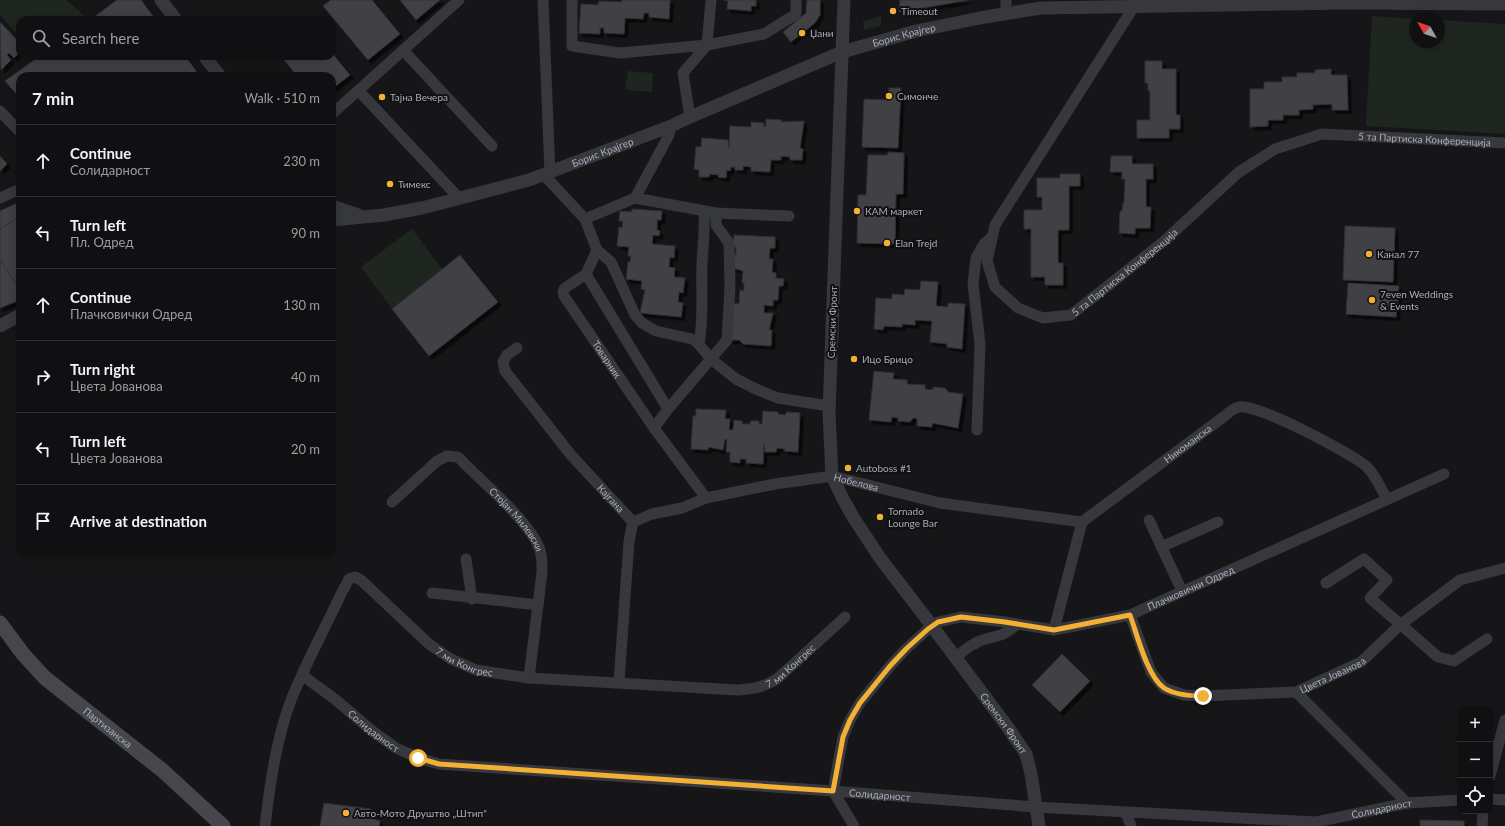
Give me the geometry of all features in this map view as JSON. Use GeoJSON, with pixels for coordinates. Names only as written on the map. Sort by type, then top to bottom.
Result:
{"type":"FeatureCollection","features":[{"type":"Feature","properties":{"kind":"main road","name":"Партизанска"},"geometry":{"type":"LineString","coordinates":[[0,623],[23,654],[45,678],[162,770],[223,826]]}},
{"type":"Feature","properties":{"kind":"street"},"geometry":{"type":"LineString","coordinates":[[161,0],[173,16]]}},
{"type":"Feature","properties":{"kind":"street"},"geometry":{"type":"LineString","coordinates":[[336,111],[459,0]]}},
{"type":"Feature","properties":{"kind":"street"},"geometry":{"type":"LineString","coordinates":[[543,0],[547,174],[584,219],[597,250],[611,262],[635,315],[642,323],[656,331],[692,339],[711,359],[736,379],[758,390],[778,398],[829,406]]}},
{"type":"Feature","properties":{"kind":"street"},"geometry":{"type":"LineString","coordinates":[[572,0],[572,46],[620,53],[707,45],[764,34],[796,14],[796,0]]}},
{"type":"Feature","properties":{"kind":"street"},"geometry":{"type":"LineString","coordinates":[[690,117],[683,73],[707,45],[711,0]]}},
{"type":"Feature","properties":{"kind":"street","name":"Сремски Фронт"},"geometry":{"type":"LineString","coordinates":[[844,0],[829,406],[832,476],[853,517],[1026,754],[1031,774],[1038,826]]}},
{"type":"Feature","properties":{"kind":"street"},"geometry":{"type":"LineString","coordinates":[[1006,0],[1006,14]]}},
{"type":"Feature","properties":{"kind":"street","name":"Борис Крајгер"},"geometry":{"type":"LineString","coordinates":[[336,219],[422,208],[547,174],[671,126],[842,52],[916,31],[1006,14],[1041,8],[1086,6],[1133,8],[1345,1],[1505,4]]}},
{"type":"Feature","properties":{"kind":"street","name":"5 та Партиска Конференција"},"geometry":{"type":"LineString","coordinates":[[1133,8],[995,225],[987,261],[995,287],[1018,308],[1043,318],[1071,315],[1163,242],[1239,172],[1275,148],[1322,134],[1505,143]]}},
{"type":"Feature","properties":{"kind":"street"},"geometry":{"type":"LineString","coordinates":[[403,50],[492,146]]}},
{"type":"Feature","properties":{"kind":"street"},"geometry":{"type":"LineString","coordinates":[[207,60],[217,72]]}},
{"type":"Feature","properties":{"kind":"street"},"geometry":{"type":"LineString","coordinates":[[359,91],[459,198]]}},
{"type":"Feature","properties":{"kind":"street"},"geometry":{"type":"LineString","coordinates":[[0,111],[16,128]]}},
{"type":"Feature","properties":{"kind":"street"},"geometry":{"type":"LineString","coordinates":[[635,198],[669,135],[671,126]]}},
{"type":"Feature","properties":{"kind":"street"},"geometry":{"type":"LineString","coordinates":[[0,198],[16,191]]}},
{"type":"Feature","properties":{"kind":"street"},"geometry":{"type":"LineString","coordinates":[[584,219],[635,198],[716,214],[789,216]]}},
{"type":"Feature","properties":{"kind":"street"},"geometry":{"type":"LineString","coordinates":[[336,207],[363,216]]}},
{"type":"Feature","properties":{"kind":"street"},"geometry":{"type":"LineString","coordinates":[[699,345],[703,302],[702,264],[705,230],[704,211]]}},
{"type":"Feature","properties":{"kind":"street"},"geometry":{"type":"LineString","coordinates":[[589,230],[599,213]]}},
{"type":"Feature","properties":{"kind":"street"},"geometry":{"type":"LineString","coordinates":[[654,428],[726,340],[730,287],[729,243],[716,225],[716,214]]}},
{"type":"Feature","properties":{"kind":"street"},"geometry":{"type":"LineString","coordinates":[[977,430],[980,344],[973,284],[976,258],[984,244],[992,236]]}},
{"type":"Feature","properties":{"kind":"street"},"geometry":{"type":"LineString","coordinates":[[597,250],[586,274],[668,409]]}},
{"type":"Feature","properties":{"kind":"street","name":"Товарник"},"geometry":{"type":"LineString","coordinates":[[586,274],[565,288],[563,291],[564,296],[654,428],[706,498]]}},
{"type":"Feature","properties":{"kind":"street"},"geometry":{"type":"LineString","coordinates":[[0,326],[16,316]]}},
{"type":"Feature","properties":{"kind":"street","name":"Кајгана"},"geometry":{"type":"LineString","coordinates":[[517,348],[507,355],[503,362],[505,371],[571,455],[634,522]]}},
{"type":"Feature","properties":{"kind":"street","name":"Никоманска"},"geometry":{"type":"LineString","coordinates":[[1082,522],[1226,415],[1239,407],[1254,409],[1291,424],[1358,460],[1373,475],[1387,500]]}},
{"type":"Feature","properties":{"kind":"street","name":"Стојан Милевски"},"geometry":{"type":"LineString","coordinates":[[392,502],[437,461],[446,456],[458,457],[504,503],[537,542],[542,556],[538,605],[529,678]]}},
{"type":"Feature","properties":{"kind":"street","name":"Плачковички Одред"},"geometry":{"type":"LineString","coordinates":[[833,791],[843,737],[850,720],[875,684],[907,648],[938,622],[961,617],[1054,630],[1130,615],[1444,474]]}},
{"type":"Feature","properties":{"kind":"street","name":"Нобелова"},"geometry":{"type":"LineString","coordinates":[[634,522],[652,514],[682,508],[706,498],[775,484],[832,476],[940,504],[1082,522]]}},
{"type":"Feature","properties":{"kind":"street"},"geometry":{"type":"LineString","coordinates":[[1149,520],[1182,592]]}},
{"type":"Feature","properties":{"kind":"street"},"geometry":{"type":"LineString","coordinates":[[619,682],[629,541],[634,522]]}},
{"type":"Feature","properties":{"kind":"street"},"geometry":{"type":"LineString","coordinates":[[1054,630],[1082,522]]}},
{"type":"Feature","properties":{"kind":"street"},"geometry":{"type":"LineString","coordinates":[[1161,547],[1218,522]]}},
{"type":"Feature","properties":{"kind":"street"},"geometry":{"type":"LineString","coordinates":[[466,559],[472,599]]}},
{"type":"Feature","properties":{"kind":"street"},"geometry":{"type":"LineString","coordinates":[[1326,583],[1364,559],[1387,580],[1370,598],[1438,658],[1454,661],[1487,639]]}},
{"type":"Feature","properties":{"kind":"street","name":"Цвета Јованова"},"geometry":{"type":"LineString","coordinates":[[1130,615],[1151,672],[1164,688],[1184,695],[1203,696],[1296,692],[1361,662],[1400,625],[1460,580],[1505,568]]}},
{"type":"Feature","properties":{"kind":"street","name":"7 ми Конгрес"},"geometry":{"type":"LineString","coordinates":[[265,826],[270,784],[278,744],[291,702],[302,675],[349,579],[355,577],[361,580],[429,644],[451,659],[476,670],[529,678],[738,690],[765,686],[777,679],[845,617]]}},
{"type":"Feature","properties":{"kind":"street"},"geometry":{"type":"LineString","coordinates":[[432,593],[472,599],[538,605]]}},
{"type":"Feature","properties":{"kind":"street"},"geometry":{"type":"LineString","coordinates":[[956,658],[974,643],[998,637],[1008,632],[1017,624]]}},
{"type":"Feature","properties":{"kind":"street","name":"Солидарност"},"geometry":{"type":"LineString","coordinates":[[302,675],[336,700],[370,730],[396,748],[418,758],[439,764],[1126,813],[1316,822],[1407,803],[1457,800]]}},
{"type":"Feature","properties":{"kind":"street"},"geometry":{"type":"LineString","coordinates":[[1296,692],[1407,803]]}},
{"type":"Feature","properties":{"kind":"street"},"geometry":{"type":"LineString","coordinates":[[1493,765],[1505,720]]}},
{"type":"Feature","properties":{"kind":"street"},"geometry":{"type":"LineString","coordinates":[[833,791],[854,826]]}},
{"type":"Feature","properties":{"kind":"street"},"geometry":{"type":"LineString","coordinates":[[1493,799],[1505,800]]}},
{"type":"Feature","properties":{"kind":"street"},"geometry":{"type":"LineString","coordinates":[[1126,813],[1131,826]]}},
{"type":"Feature","properties":{"kind":"street"},"geometry":{"type":"LineString","coordinates":[[1482,826],[1483,814]]}},
{"type":"Feature","properties":{"kind":"shaded area"},"geometry":{"type":"Polygon","coordinates":[[[0,0],[66,0],[85,16],[16,16],[16,33],[0,15],[0,0]]]}},
{"type":"Feature","properties":{"kind":"shaded area"},"geometry":{"type":"Polygon","coordinates":[[[881,16],[881,26],[864,30],[863,21],[881,16]]]}},
{"type":"Feature","properties":{"kind":"shaded area"},"geometry":{"type":"Polygon","coordinates":[[[1372,16],[1409,19],[1409,48],[1445,48],[1445,20],[1505,24],[1505,134],[1366,126],[1372,16]]]}},
{"type":"Feature","properties":{"kind":"shaded area"},"geometry":{"type":"Polygon","coordinates":[[[628,71],[653,73],[652,92],[625,90],[628,71]]]}},
{"type":"Feature","properties":{"kind":"shaded area"},"geometry":{"type":"Polygon","coordinates":[[[412,229],[442,269],[392,309],[361,267],[412,229]]]}},
{"type":"Feature","properties":{"kind":"building"},"geometry":{"type":"Polygon","coordinates":[[[117,0],[141,0],[153,16],[95,16],[117,0]]]}},
{"type":"Feature","properties":{"kind":"building"},"geometry":{"type":"Polygon","coordinates":[[[331,0],[372,0],[400,34],[368,60],[336,22],[336,16],[331,16],[323,6],[331,0]]]}},
{"type":"Feature","properties":{"kind":"building"},"geometry":{"type":"Polygon","coordinates":[[[400,0],[440,0],[416,20],[400,0]]]}},
{"type":"Feature","properties":{"kind":"building"},"geometry":{"type":"Polygon","coordinates":[[[622,0],[670,0],[669,19],[649,17],[649,13],[644,13],[643,19],[625,18],[624,34],[604,33],[604,28],[600,28],[600,34],[579,33],[581,4],[598,5],[599,1],[622,2],[622,0]]]}},
{"type":"Feature","properties":{"kind":"building"},"geometry":{"type":"Polygon","coordinates":[[[724,0],[756,0],[756,6],[751,6],[751,11],[727,9],[728,1],[724,0]]]}},
{"type":"Feature","properties":{"kind":"building"},"geometry":{"type":"Polygon","coordinates":[[[807,0],[820,0],[820,15],[815,23],[791,42],[783,32],[806,13],[807,0]]]}},
{"type":"Feature","properties":{"kind":"building"},"geometry":{"type":"Polygon","coordinates":[[[900,0],[969,0],[899,12],[900,0]]]}},
{"type":"Feature","properties":{"kind":"building"},"geometry":{"type":"Polygon","coordinates":[[[0,22],[16,39],[16,56],[14,58],[9,53],[7,55],[11,60],[1,70],[0,22]]]}},
{"type":"Feature","properties":{"kind":"building"},"geometry":{"type":"Polygon","coordinates":[[[336,58],[350,75],[336,86],[336,72],[294,72],[284,60],[336,60],[336,58]]]}},
{"type":"Feature","properties":{"kind":"building"},"geometry":{"type":"Polygon","coordinates":[[[34,60],[188,60],[197,72],[18,72],[34,60]]]}},
{"type":"Feature","properties":{"kind":"building"},"geometry":{"type":"Polygon","coordinates":[[[1145,61],[1162,61],[1162,69],[1176,69],[1176,115],[1180,115],[1180,129],[1169,129],[1169,138],[1137,138],[1137,120],[1150,120],[1150,91],[1148,91],[1148,83],[1145,83],[1145,61]]]}},
{"type":"Feature","properties":{"kind":"building"},"geometry":{"type":"Polygon","coordinates":[[[1331,69],[1331,75],[1347,75],[1348,110],[1332,110],[1332,104],[1313,105],[1313,109],[1299,110],[1299,115],[1283,115],[1283,120],[1268,120],[1268,126],[1250,127],[1250,89],[1264,89],[1264,82],[1282,82],[1282,77],[1297,77],[1297,73],[1315,73],[1315,70],[1331,69]]]}},
{"type":"Feature","properties":{"kind":"building"},"geometry":{"type":"Polygon","coordinates":[[[16,73],[16,93],[5,81],[16,73]]]}},
{"type":"Feature","properties":{"kind":"building"},"geometry":{"type":"Polygon","coordinates":[[[889,88],[901,88],[898,148],[862,147],[864,99],[888,100],[889,88]]]}},
{"type":"Feature","properties":{"kind":"building"},"geometry":{"type":"Polygon","coordinates":[[[766,119],[782,120],[781,122],[804,121],[800,148],[803,149],[802,160],[790,160],[790,157],[781,156],[781,160],[771,160],[770,172],[751,171],[751,167],[743,166],[743,170],[735,170],[735,167],[731,167],[730,171],[727,170],[726,178],[718,177],[719,175],[710,174],[709,177],[699,177],[699,170],[694,169],[696,147],[701,147],[702,138],[728,140],[729,148],[730,126],[751,127],[751,122],[764,123],[763,126],[766,126],[766,119]]]}},
{"type":"Feature","properties":{"kind":"building"},"geometry":{"type":"Polygon","coordinates":[[[888,152],[904,153],[903,194],[896,194],[895,244],[857,243],[858,195],[866,195],[868,155],[888,155],[888,152]]]}},
{"type":"Feature","properties":{"kind":"building"},"geometry":{"type":"Polygon","coordinates":[[[0,156],[7,164],[0,171],[0,156]]]}},
{"type":"Feature","properties":{"kind":"building"},"geometry":{"type":"Polygon","coordinates":[[[1111,156],[1132,156],[1132,164],[1153,164],[1153,179],[1146,179],[1146,207],[1151,207],[1150,228],[1135,228],[1135,234],[1119,233],[1120,211],[1122,211],[1124,203],[1125,179],[1122,179],[1122,172],[1110,172],[1111,156]]]}},
{"type":"Feature","properties":{"kind":"building"},"geometry":{"type":"Polygon","coordinates":[[[1060,174],[1080,174],[1080,186],[1069,186],[1069,230],[1058,230],[1058,263],[1063,263],[1063,285],[1045,285],[1045,277],[1031,277],[1031,229],[1024,229],[1024,210],[1042,210],[1042,197],[1037,197],[1037,178],[1060,178],[1060,174]]]}},
{"type":"Feature","properties":{"kind":"building"},"geometry":{"type":"Polygon","coordinates":[[[16,204],[16,302],[0,308],[0,211],[16,204]]]}},
{"type":"Feature","properties":{"kind":"building"},"geometry":{"type":"Polygon","coordinates":[[[632,209],[662,211],[661,220],[657,220],[657,230],[660,231],[659,236],[653,235],[652,244],[675,246],[674,258],[670,257],[669,267],[675,268],[674,277],[685,278],[683,293],[679,292],[678,302],[683,303],[681,317],[640,313],[645,290],[641,289],[642,281],[626,279],[628,262],[630,262],[631,256],[628,256],[629,247],[617,246],[619,227],[622,228],[623,221],[619,221],[620,211],[632,212],[632,209]]]}},
{"type":"Feature","properties":{"kind":"building"},"geometry":{"type":"Polygon","coordinates":[[[16,219],[16,284],[0,259],[0,229],[16,219]]]}},
{"type":"Feature","properties":{"kind":"building","name":"Канал 77"},"geometry":{"type":"Polygon","coordinates":[[[1345,226],[1395,228],[1393,282],[1343,280],[1345,226]]]}},
{"type":"Feature","properties":{"kind":"building"},"geometry":{"type":"Polygon","coordinates":[[[734,235],[775,237],[775,248],[770,248],[769,259],[773,259],[772,272],[776,273],[776,278],[784,279],[783,286],[779,286],[778,300],[773,300],[773,306],[764,305],[764,313],[773,313],[769,330],[772,330],[771,346],[743,344],[739,340],[730,340],[733,303],[739,304],[740,290],[744,291],[744,283],[742,283],[743,271],[733,268],[733,255],[736,255],[736,247],[733,247],[734,235]]]}},
{"type":"Feature","properties":{"kind":"building"},"geometry":{"type":"Polygon","coordinates":[[[460,255],[498,302],[429,356],[392,309],[460,255]]]}},
{"type":"Feature","properties":{"kind":"building"},"geometry":{"type":"Polygon","coordinates":[[[921,281],[938,282],[936,306],[948,307],[948,303],[965,304],[962,349],[947,347],[947,344],[930,342],[932,321],[915,320],[915,325],[902,324],[902,327],[884,326],[883,330],[874,329],[876,298],[892,299],[892,294],[904,295],[905,289],[920,290],[921,281]]]}},
{"type":"Feature","properties":{"kind":"building","name":"7even Weddings & Events"},"geometry":{"type":"Polygon","coordinates":[[[1348,283],[1399,286],[1396,317],[1346,314],[1348,283]]]}},
{"type":"Feature","properties":{"kind":"building"},"geometry":{"type":"Polygon","coordinates":[[[874,371],[894,373],[893,379],[907,380],[907,384],[925,385],[925,389],[933,390],[933,387],[945,388],[948,392],[963,394],[958,428],[932,423],[932,427],[917,426],[917,418],[913,418],[910,422],[898,421],[898,418],[892,417],[891,422],[869,420],[874,371]]]}},
{"type":"Feature","properties":{"kind":"building"},"geometry":{"type":"Polygon","coordinates":[[[696,409],[726,410],[725,419],[730,419],[729,430],[733,430],[734,420],[742,421],[742,424],[750,424],[751,421],[759,421],[759,424],[762,424],[763,411],[778,412],[778,414],[785,415],[787,412],[800,413],[798,452],[784,451],[785,449],[777,448],[776,452],[765,452],[764,444],[763,464],[746,463],[746,459],[740,459],[740,463],[730,462],[730,452],[726,452],[727,440],[725,439],[723,450],[708,447],[708,450],[691,449],[693,416],[696,416],[696,409]]]}},
{"type":"Feature","properties":{"kind":"building"},"geometry":{"type":"Polygon","coordinates":[[[1062,654],[1090,681],[1060,712],[1032,685],[1062,654]]]}},
{"type":"Feature","properties":{"kind":"building","name":"Авто-Мото Друштво „Штип\""},"geometry":{"type":"Polygon","coordinates":[[[324,803],[371,809],[369,818],[380,821],[379,826],[320,826],[324,803]]]}},
{"type":"Feature","properties":{"kind":"building"},"geometry":{"type":"Polygon","coordinates":[[[1420,820],[1464,821],[1464,826],[1420,826],[1420,820]]]}},
{"type":"Feature","properties":{"kind":"place","name":"Timeout"},"geometry":{"type":"Point","coordinates":[893,11]}},
{"type":"Feature","properties":{"kind":"place","name":"Џани"},"geometry":{"type":"Point","coordinates":[802,33]}},
{"type":"Feature","properties":{"kind":"place","name":"Симонче"},"geometry":{"type":"Point","coordinates":[889,96]}},
{"type":"Feature","properties":{"kind":"place","name":"Тајна Вечера"},"geometry":{"type":"Point","coordinates":[382,97]}},
{"type":"Feature","properties":{"kind":"place","name":"Тимекс"},"geometry":{"type":"Point","coordinates":[390,184]}},
{"type":"Feature","properties":{"kind":"place","name":"КАМ маркет"},"geometry":{"type":"Point","coordinates":[857,211]}},
{"type":"Feature","properties":{"kind":"place","name":"Elan Trejd"},"geometry":{"type":"Point","coordinates":[887,243]}},
{"type":"Feature","properties":{"kind":"place","name":"Канал 77"},"geometry":{"type":"Point","coordinates":[1369,254]}},
{"type":"Feature","properties":{"kind":"place","name":"7even Weddings & Events"},"geometry":{"type":"Point","coordinates":[1372,300]}},
{"type":"Feature","properties":{"kind":"place","name":"Ицо Брицо"},"geometry":{"type":"Point","coordinates":[854,359]}},
{"type":"Feature","properties":{"kind":"place","name":"Autoboss #1"},"geometry":{"type":"Point","coordinates":[848,468]}},
{"type":"Feature","properties":{"kind":"place","name":"Tornado Lounge Bar"},"geometry":{"type":"Point","coordinates":[880,517]}},
{"type":"Feature","properties":{"kind":"place","name":"Авто-Мото Друштво „Штип\""},"geometry":{"type":"Point","coordinates":[346,813]}},
{"type":"Feature","properties":{"kind":"route"},"geometry":{"type":"LineString","coordinates":[[418,758],[439,764],[833,791],[843,737],[850,720],[860,703],[890,666],[918,637],[938,622],[961,617],[1054,630],[1130,615],[1151,672],[1164,688],[1184,695],[1203,696]]}}]}
